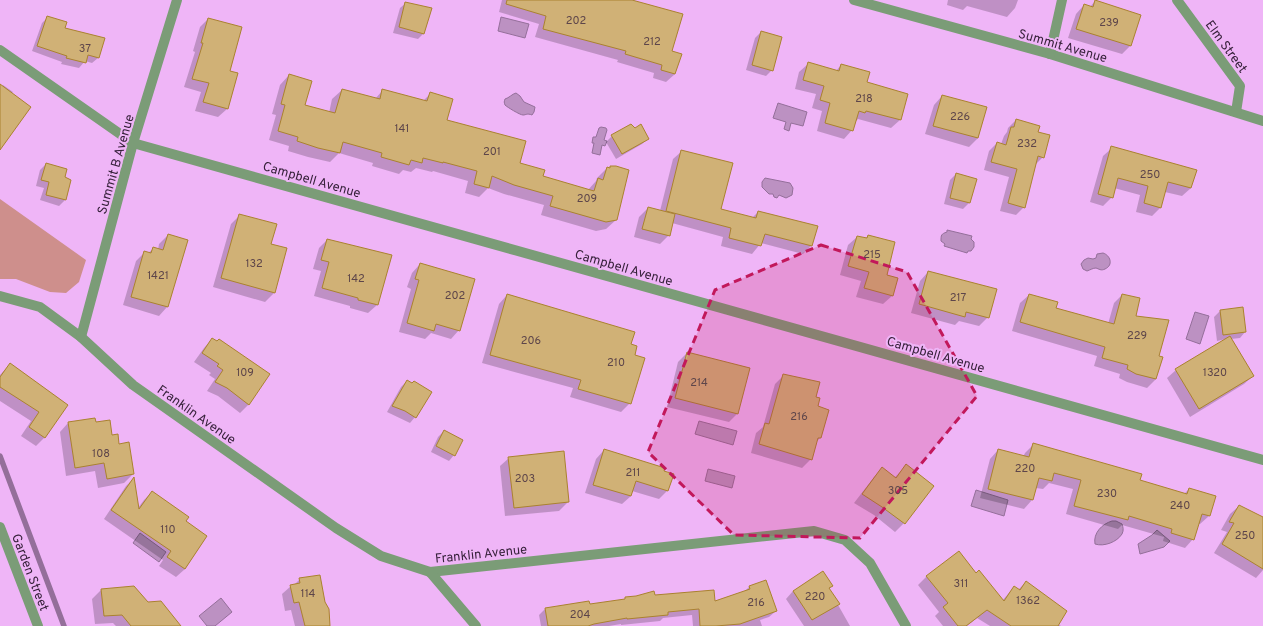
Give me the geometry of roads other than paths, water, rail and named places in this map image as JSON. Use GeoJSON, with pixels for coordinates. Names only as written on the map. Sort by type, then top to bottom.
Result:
{"type":"FeatureCollection","features":[{"type":"Feature","properties":{"kind":"street","name":"Summit B Avenue"},"geometry":{"type":"LineString","coordinates":[[81,337],[133,143],[177,0]]}},
{"type":"Feature","properties":{"kind":"street","name":"Summit Avenue"},"geometry":{"type":"LineString","coordinates":[[854,0],[1050,54],[1263,121]]}},
{"type":"Feature","properties":{"kind":"street"},"geometry":{"type":"LineString","coordinates":[[1050,54],[1062,0]]}},
{"type":"Feature","properties":{"kind":"street","name":"Elm Street"},"geometry":{"type":"LineString","coordinates":[[1177,0],[1240,86],[1236,112]]}},
{"type":"Feature","properties":{"kind":"street","name":"Campbell Avenue"},"geometry":{"type":"LineString","coordinates":[[0,50],[133,143],[1263,460]]}},
{"type":"Feature","properties":{"kind":"street","name":"Franklin Avenue"},"geometry":{"type":"LineString","coordinates":[[0,296],[40,307],[81,337],[134,385],[336,528],[381,556],[430,572],[814,531],[845,540],[870,563],[906,626]]}},
{"type":"Feature","properties":{"kind":"street","name":"Garden Street"},"geometry":{"type":"LineString","coordinates":[[0,527],[38,626]]}},
{"type":"Feature","properties":{"kind":"street"},"geometry":{"type":"LineString","coordinates":[[430,572],[476,626]]}},
{"type":"Feature","properties":{"kind":"waterway"},"geometry":{"type":"LineString","coordinates":[[0,456],[64,626]]}}]}
